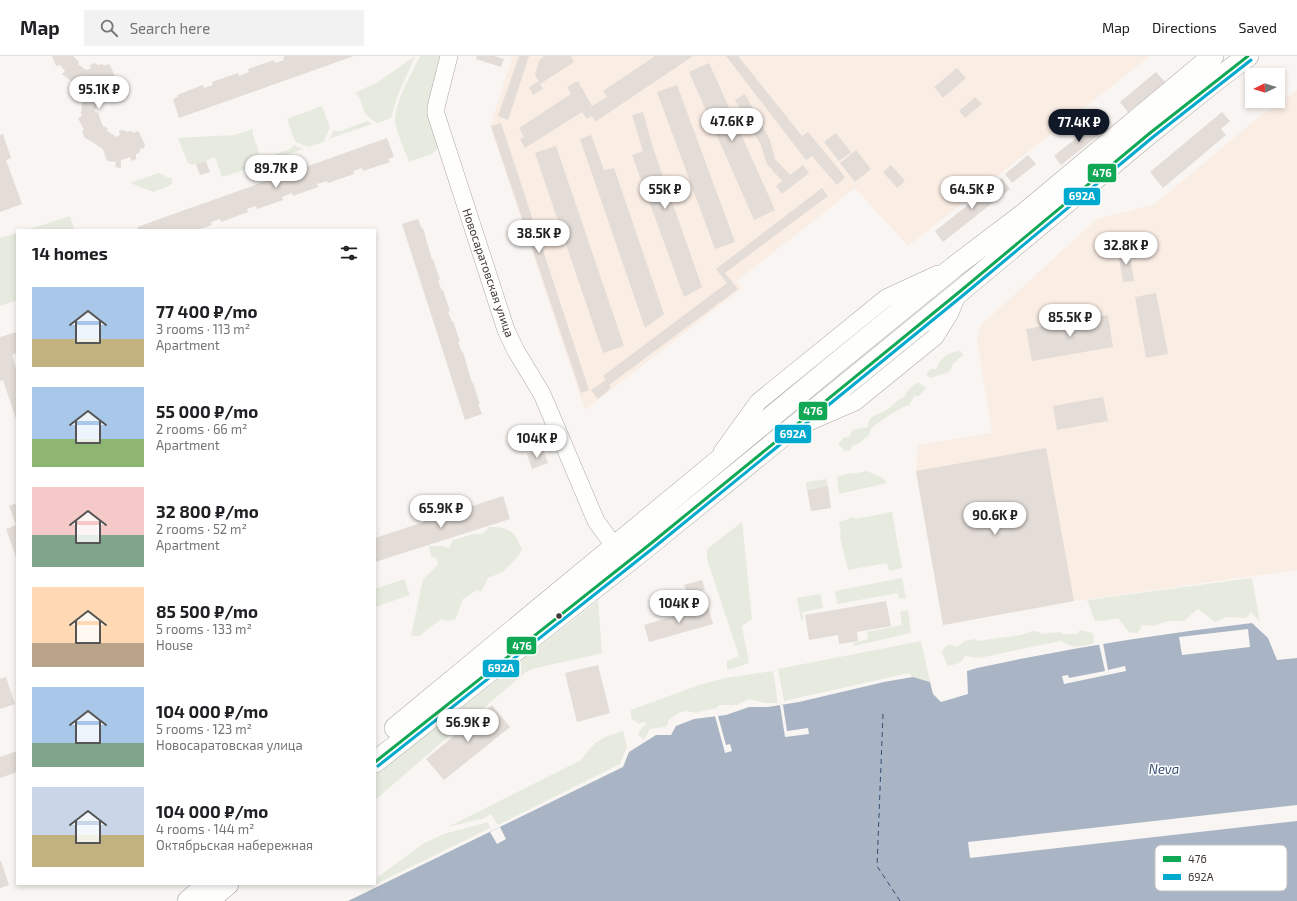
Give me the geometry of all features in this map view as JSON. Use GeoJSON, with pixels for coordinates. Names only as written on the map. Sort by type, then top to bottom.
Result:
{"type":"FeatureCollection","features":[{"type":"Feature","properties":{"kind":"main road"},"geometry":{"type":"LineString","coordinates":[[376,744],[954,266],[1025,212],[1213,56]]}},
{"type":"Feature","properties":{"kind":"main road"},"geometry":{"type":"LineString","coordinates":[[376,761],[627,563],[958,293],[1150,133],[1248,56]]}},
{"type":"Feature","properties":{"kind":"main road"},"geometry":{"type":"LineString","coordinates":[[188,901],[207,885]]}},
{"type":"Feature","properties":{"kind":"main road"},"geometry":{"type":"LineString","coordinates":[[208,901],[227,885]]}},
{"type":"Feature","properties":{"kind":"street","name":"Новосаратовская улица"},"geometry":{"type":"LineString","coordinates":[[449,56],[436,107],[437,119],[506,330],[516,351],[542,394],[596,521],[613,547],[627,563]]}},
{"type":"Feature","properties":{"kind":"shaded area"},"geometry":{"type":"Polygon","coordinates":[[[415,56],[397,97],[391,118],[377,123],[364,112],[361,101],[355,93],[378,82],[415,56]]]}},
{"type":"Feature","properties":{"kind":"shaded area"},"geometry":{"type":"Polygon","coordinates":[[[420,56],[442,56],[438,147],[432,154],[409,162],[395,124],[395,120],[401,96],[420,56]]]}},
{"type":"Feature","properties":{"kind":"shaded area"},"geometry":{"type":"Polygon","coordinates":[[[513,56],[1150,56],[908,246],[855,188],[737,281],[742,288],[585,410],[490,126],[513,56]]]}},
{"type":"Feature","properties":{"kind":"shaded area"},"geometry":{"type":"Polygon","coordinates":[[[1297,90],[1297,570],[1074,601],[943,625],[916,471],[918,445],[992,433],[977,339],[981,325],[1097,219],[1155,204],[1254,121],[1272,108],[1285,108],[1285,99],[1297,90]]]}},
{"type":"Feature","properties":{"kind":"shaded area"},"geometry":{"type":"Polygon","coordinates":[[[322,106],[330,128],[323,142],[309,147],[295,142],[287,119],[322,106]]]}},
{"type":"Feature","properties":{"kind":"shaded area"},"geometry":{"type":"Polygon","coordinates":[[[367,121],[372,124],[329,139],[333,131],[341,131],[367,121]]]}},
{"type":"Feature","properties":{"kind":"shaded area"},"geometry":{"type":"Polygon","coordinates":[[[253,129],[254,138],[259,153],[256,166],[222,177],[215,157],[198,164],[188,163],[178,138],[234,135],[253,129]]]}},
{"type":"Feature","properties":{"kind":"shaded area"},"geometry":{"type":"Polygon","coordinates":[[[294,145],[303,149],[260,164],[262,159],[290,149],[294,145]]]}},
{"type":"Feature","properties":{"kind":"shaded area"},"geometry":{"type":"Polygon","coordinates":[[[159,173],[169,178],[172,177],[171,185],[153,192],[130,183],[159,173]]]}},
{"type":"Feature","properties":{"kind":"shaded area"},"geometry":{"type":"Polygon","coordinates":[[[70,216],[75,229],[29,229],[70,216]]]}},
{"type":"Feature","properties":{"kind":"shaded area"},"geometry":{"type":"Polygon","coordinates":[[[16,233],[16,300],[0,306],[0,238],[16,233]]]}},
{"type":"Feature","properties":{"kind":"shaded area"},"geometry":{"type":"Polygon","coordinates":[[[961,351],[963,355],[953,364],[949,372],[930,378],[926,374],[931,369],[936,369],[940,361],[949,354],[961,351]]]}},
{"type":"Feature","properties":{"kind":"shaded area"},"geometry":{"type":"Polygon","coordinates":[[[918,382],[926,388],[919,396],[914,396],[909,405],[883,419],[871,429],[869,435],[859,444],[852,445],[850,451],[845,451],[838,445],[843,438],[850,436],[852,430],[868,427],[868,423],[871,418],[885,411],[904,397],[908,390],[918,382]]]}},
{"type":"Feature","properties":{"kind":"shaded area"},"geometry":{"type":"Polygon","coordinates":[[[867,471],[883,478],[887,483],[839,494],[837,477],[850,473],[867,471]]]}},
{"type":"Feature","properties":{"kind":"shaded area"},"geometry":{"type":"Polygon","coordinates":[[[826,479],[828,486],[807,490],[806,482],[826,479]]]}},
{"type":"Feature","properties":{"kind":"shaded area"},"geometry":{"type":"Polygon","coordinates":[[[892,512],[902,568],[889,571],[887,563],[848,570],[840,537],[839,522],[854,517],[855,519],[892,512]]]}},
{"type":"Feature","properties":{"kind":"shaded area"},"geometry":{"type":"Polygon","coordinates":[[[742,522],[752,619],[742,626],[749,663],[727,670],[727,661],[739,656],[707,559],[707,549],[742,522]]]}},
{"type":"Feature","properties":{"kind":"shaded area"},"geometry":{"type":"Polygon","coordinates":[[[489,527],[507,529],[514,534],[522,549],[519,555],[503,572],[488,578],[481,592],[477,590],[463,599],[455,620],[445,621],[441,619],[419,636],[411,636],[423,579],[438,565],[437,559],[431,556],[429,546],[442,546],[449,548],[453,540],[474,534],[482,534],[489,527]]]}},
{"type":"Feature","properties":{"kind":"shaded area"},"geometry":{"type":"Polygon","coordinates":[[[902,578],[906,598],[899,599],[898,593],[837,604],[835,591],[902,578]]]}},
{"type":"Feature","properties":{"kind":"shaded area"},"geometry":{"type":"Polygon","coordinates":[[[1252,578],[1260,622],[1251,612],[1246,618],[1226,617],[1215,622],[1198,609],[1184,621],[1167,621],[1154,626],[1142,625],[1138,633],[1129,632],[1118,618],[1095,621],[1087,600],[1252,578]]]}},
{"type":"Feature","properties":{"kind":"shaded area"},"geometry":{"type":"Polygon","coordinates":[[[404,579],[410,595],[376,607],[376,589],[404,579]]]}},
{"type":"Feature","properties":{"kind":"shaded area"},"geometry":{"type":"Polygon","coordinates":[[[821,594],[823,608],[802,612],[803,620],[801,620],[797,598],[821,594]]]}},
{"type":"Feature","properties":{"kind":"shaded area"},"geometry":{"type":"Polygon","coordinates":[[[598,601],[602,653],[532,669],[526,672],[454,733],[444,721],[598,601]]]}},
{"type":"Feature","properties":{"kind":"shaded area"},"geometry":{"type":"Polygon","coordinates":[[[908,610],[911,633],[854,646],[853,643],[868,639],[867,632],[902,625],[900,612],[908,610]]]}},
{"type":"Feature","properties":{"kind":"shaded area"},"geometry":{"type":"Polygon","coordinates":[[[1080,630],[1093,633],[1094,643],[1084,646],[1077,646],[1060,641],[979,658],[965,656],[960,663],[948,666],[942,653],[948,645],[957,647],[965,641],[975,639],[977,641],[1021,635],[1033,631],[1039,632],[1040,634],[1060,632],[1062,634],[1077,634],[1080,630]]]}},
{"type":"Feature","properties":{"kind":"shaded area"},"geometry":{"type":"Polygon","coordinates":[[[921,641],[930,682],[913,677],[909,673],[784,701],[778,669],[921,641]]]}},
{"type":"Feature","properties":{"kind":"shaded area"},"geometry":{"type":"Polygon","coordinates":[[[773,671],[778,703],[765,703],[749,699],[737,705],[719,705],[717,708],[695,713],[686,711],[678,713],[668,721],[668,724],[665,727],[650,729],[644,740],[638,734],[646,723],[642,722],[639,724],[631,718],[631,710],[699,685],[725,678],[773,671]]]}},
{"type":"Feature","properties":{"kind":"shaded area"},"geometry":{"type":"Polygon","coordinates":[[[439,725],[448,737],[376,799],[376,774],[439,725]]]}},
{"type":"Feature","properties":{"kind":"shaded area"},"geometry":{"type":"Polygon","coordinates":[[[623,731],[627,746],[620,764],[498,825],[491,814],[485,818],[448,827],[581,760],[590,748],[598,741],[623,731]]]}},
{"type":"Feature","properties":{"kind":"shaded area"},"geometry":{"type":"Polygon","coordinates":[[[488,822],[490,828],[376,884],[378,877],[423,844],[444,834],[488,822]]]}},
{"type":"Feature","properties":{"kind":"water","name":"Neva"},"geometry":{"type":"Polygon","coordinates":[[[1252,623],[1268,638],[1277,660],[1297,658],[1297,901],[348,901],[623,767],[629,752],[656,735],[671,735],[676,726],[694,719],[726,715],[749,707],[768,707],[799,702],[884,682],[913,677],[930,682],[933,694],[941,702],[968,694],[967,671],[977,668],[1114,642],[1252,623]]]}},
{"type":"Feature","properties":{"kind":"pier"},"geometry":{"type":"Polygon","coordinates":[[[1248,629],[1250,647],[1182,655],[1179,637],[1248,629]]]}},
{"type":"Feature","properties":{"kind":"pier"},"geometry":{"type":"Polygon","coordinates":[[[1103,643],[1108,670],[1125,666],[1126,671],[1064,684],[1062,676],[1068,675],[1069,678],[1105,671],[1099,644],[1103,643]]]}},
{"type":"Feature","properties":{"kind":"pier"},"geometry":{"type":"Polygon","coordinates":[[[780,705],[783,705],[787,731],[808,728],[809,734],[785,737],[780,705]]]}},
{"type":"Feature","properties":{"kind":"pier"},"geometry":{"type":"Polygon","coordinates":[[[715,716],[718,716],[726,745],[730,744],[732,751],[725,753],[715,716]]]}},
{"type":"Feature","properties":{"kind":"pier"},"geometry":{"type":"Polygon","coordinates":[[[1297,805],[1297,821],[970,858],[968,842],[1297,805]]]}},
{"type":"Feature","properties":{"kind":"pier"},"geometry":{"type":"Polygon","coordinates":[[[500,827],[506,839],[497,844],[490,832],[500,827]]]}},
{"type":"Feature","properties":{"kind":"building"},"geometry":{"type":"Polygon","coordinates":[[[52,56],[73,56],[79,62],[78,64],[86,70],[91,68],[90,65],[94,63],[106,66],[107,64],[110,65],[116,79],[115,82],[113,81],[111,86],[107,88],[107,92],[103,94],[101,91],[97,93],[96,109],[94,109],[96,113],[98,112],[103,127],[104,126],[108,129],[106,130],[116,137],[120,135],[119,131],[123,130],[135,133],[136,131],[139,132],[145,145],[143,149],[141,148],[139,153],[136,154],[136,159],[132,161],[130,157],[121,160],[121,168],[115,167],[116,162],[107,161],[103,149],[84,137],[82,131],[84,130],[78,118],[82,116],[83,97],[80,96],[74,83],[62,74],[65,71],[60,65],[56,66],[52,56]]]}},
{"type":"Feature","properties":{"kind":"building"},"geometry":{"type":"Polygon","coordinates":[[[354,56],[179,118],[173,99],[178,97],[177,95],[203,85],[204,88],[213,85],[212,82],[238,73],[239,76],[249,72],[248,69],[274,60],[275,63],[284,60],[283,57],[354,56]]]}},
{"type":"Feature","properties":{"kind":"building"},"geometry":{"type":"Polygon","coordinates":[[[477,56],[495,56],[504,59],[501,67],[476,59],[477,56]]]}},
{"type":"Feature","properties":{"kind":"building"},"geometry":{"type":"Polygon","coordinates":[[[519,56],[529,56],[508,120],[498,116],[519,56]]]}},
{"type":"Feature","properties":{"kind":"building"},"geometry":{"type":"Polygon","coordinates":[[[544,56],[571,56],[574,62],[540,84],[543,89],[533,95],[529,87],[539,81],[535,75],[539,61],[544,56]]]}},
{"type":"Feature","properties":{"kind":"building"},"geometry":{"type":"Polygon","coordinates":[[[655,56],[693,56],[595,122],[592,116],[587,119],[582,112],[525,148],[520,139],[524,137],[519,128],[571,94],[567,87],[578,81],[592,106],[607,97],[603,91],[655,56]]]}},
{"type":"Feature","properties":{"kind":"building"},"geometry":{"type":"Polygon","coordinates":[[[726,56],[738,56],[802,136],[808,132],[845,177],[837,185],[812,156],[806,160],[726,56]]]}},
{"type":"Feature","properties":{"kind":"building"},"geometry":{"type":"Polygon","coordinates":[[[709,63],[775,210],[754,220],[689,72],[709,63]]]}},
{"type":"Feature","properties":{"kind":"building"},"geometry":{"type":"Polygon","coordinates":[[[957,68],[966,78],[943,98],[934,87],[957,68]]]}},
{"type":"Feature","properties":{"kind":"building"},"geometry":{"type":"Polygon","coordinates":[[[1156,72],[1165,82],[1128,112],[1120,102],[1156,72]]]}},
{"type":"Feature","properties":{"kind":"building"},"geometry":{"type":"Polygon","coordinates":[[[677,85],[735,242],[715,249],[657,92],[677,85]]]}},
{"type":"Feature","properties":{"kind":"building"},"geometry":{"type":"Polygon","coordinates":[[[745,94],[770,140],[775,159],[790,175],[803,165],[809,173],[782,194],[776,186],[782,181],[767,164],[761,145],[735,100],[745,94]]]}},
{"type":"Feature","properties":{"kind":"building"},"geometry":{"type":"Polygon","coordinates":[[[975,97],[982,104],[965,118],[959,111],[975,97]]]}},
{"type":"Feature","properties":{"kind":"building"},"geometry":{"type":"Polygon","coordinates":[[[643,112],[653,148],[702,287],[684,297],[632,155],[643,151],[632,115],[643,112]]]}},
{"type":"Feature","properties":{"kind":"building"},"geometry":{"type":"Polygon","coordinates":[[[1222,112],[1230,121],[1221,129],[1226,135],[1163,188],[1150,172],[1222,112]]]}},
{"type":"Feature","properties":{"kind":"building"},"geometry":{"type":"Polygon","coordinates":[[[1097,121],[1105,130],[1061,165],[1054,156],[1097,121]]]}},
{"type":"Feature","properties":{"kind":"building"},"geometry":{"type":"Polygon","coordinates":[[[501,123],[589,390],[581,393],[491,126],[501,123]]]}},
{"type":"Feature","properties":{"kind":"building"},"geometry":{"type":"Polygon","coordinates":[[[836,133],[851,152],[839,161],[824,142],[836,133]]]}},
{"type":"Feature","properties":{"kind":"building"},"geometry":{"type":"Polygon","coordinates":[[[3,134],[11,158],[6,160],[22,204],[0,212],[0,135],[3,134]]]}},
{"type":"Feature","properties":{"kind":"building"},"geometry":{"type":"Polygon","coordinates":[[[591,135],[604,170],[614,168],[664,314],[645,328],[580,139],[591,135]]]}},
{"type":"Feature","properties":{"kind":"building"},"geometry":{"type":"Polygon","coordinates":[[[387,138],[394,157],[388,159],[390,162],[363,171],[362,168],[353,171],[354,174],[328,183],[327,181],[317,184],[318,187],[293,196],[292,193],[282,197],[283,200],[257,209],[256,206],[247,209],[248,212],[221,222],[220,219],[211,222],[212,225],[200,229],[138,229],[137,227],[387,138]]]}},
{"type":"Feature","properties":{"kind":"building"},"geometry":{"type":"Polygon","coordinates":[[[556,146],[624,346],[603,353],[535,153],[556,146]]]}},
{"type":"Feature","properties":{"kind":"building"},"geometry":{"type":"Polygon","coordinates":[[[856,150],[871,169],[855,182],[840,163],[856,150]]]}},
{"type":"Feature","properties":{"kind":"building"},"geometry":{"type":"Polygon","coordinates":[[[1028,155],[1036,164],[1012,183],[1005,174],[1028,155]]]}},
{"type":"Feature","properties":{"kind":"building"},"geometry":{"type":"Polygon","coordinates":[[[206,161],[210,172],[200,175],[196,164],[206,161]]]}},
{"type":"Feature","properties":{"kind":"building"},"geometry":{"type":"Polygon","coordinates":[[[891,165],[905,181],[897,188],[883,172],[891,165]]]}},
{"type":"Feature","properties":{"kind":"building"},"geometry":{"type":"Polygon","coordinates":[[[1002,178],[1010,189],[943,242],[935,231],[1002,178]]]}},
{"type":"Feature","properties":{"kind":"building"},"geometry":{"type":"Polygon","coordinates":[[[822,188],[828,196],[725,273],[738,289],[609,385],[611,388],[598,399],[591,390],[606,380],[603,376],[727,283],[716,269],[822,188]]]}},
{"type":"Feature","properties":{"kind":"building"},"geometry":{"type":"Polygon","coordinates":[[[418,219],[422,229],[423,228],[432,260],[433,259],[440,280],[438,281],[442,291],[443,290],[450,311],[448,312],[452,322],[453,321],[460,342],[458,342],[463,352],[480,404],[478,404],[482,414],[465,420],[402,224],[418,219]]]}},
{"type":"Feature","properties":{"kind":"building"},"geometry":{"type":"Polygon","coordinates":[[[1129,250],[1134,281],[1123,282],[1118,252],[1129,250]]]}},
{"type":"Feature","properties":{"kind":"building"},"geometry":{"type":"Polygon","coordinates":[[[1156,293],[1168,354],[1146,358],[1135,297],[1156,293]]]}},
{"type":"Feature","properties":{"kind":"building"},"geometry":{"type":"Polygon","coordinates":[[[1108,315],[1113,347],[1032,361],[1026,329],[1108,315]]]}},
{"type":"Feature","properties":{"kind":"building"},"geometry":{"type":"Polygon","coordinates":[[[16,332],[16,353],[12,355],[16,369],[16,419],[3,380],[0,381],[0,337],[16,332]]]}},
{"type":"Feature","properties":{"kind":"building"},"geometry":{"type":"Polygon","coordinates":[[[1103,397],[1108,421],[1057,430],[1053,406],[1103,397]]]}},
{"type":"Feature","properties":{"kind":"building"},"geometry":{"type":"Polygon","coordinates":[[[1046,448],[1074,601],[943,625],[916,471],[1046,448]]]}},
{"type":"Feature","properties":{"kind":"building"},"geometry":{"type":"Polygon","coordinates":[[[543,449],[548,463],[532,469],[527,454],[543,449]]]}},
{"type":"Feature","properties":{"kind":"building"},"geometry":{"type":"Polygon","coordinates":[[[828,486],[831,508],[811,511],[807,490],[828,486]]]}},
{"type":"Feature","properties":{"kind":"building"},"geometry":{"type":"Polygon","coordinates":[[[503,496],[510,519],[376,562],[376,538],[503,496]]]}},
{"type":"Feature","properties":{"kind":"building"},"geometry":{"type":"Polygon","coordinates":[[[16,503],[16,525],[9,506],[16,503]]]}},
{"type":"Feature","properties":{"kind":"building"},"geometry":{"type":"Polygon","coordinates":[[[16,525],[16,557],[6,529],[16,525]]]}},
{"type":"Feature","properties":{"kind":"building"},"geometry":{"type":"Polygon","coordinates":[[[702,580],[705,590],[688,595],[684,585],[702,580]]]}},
{"type":"Feature","properties":{"kind":"building"},"geometry":{"type":"Polygon","coordinates":[[[886,601],[891,626],[857,632],[858,641],[839,644],[838,635],[809,640],[805,615],[886,601]]]}},
{"type":"Feature","properties":{"kind":"building"},"geometry":{"type":"Polygon","coordinates":[[[708,606],[713,624],[649,642],[644,625],[708,606]]]}},
{"type":"Feature","properties":{"kind":"building"},"geometry":{"type":"Polygon","coordinates":[[[598,665],[610,713],[577,722],[565,673],[598,665]]]}},
{"type":"Feature","properties":{"kind":"building"},"geometry":{"type":"Polygon","coordinates":[[[6,677],[15,704],[0,709],[0,679],[6,677]]]}},
{"type":"Feature","properties":{"kind":"building"},"geometry":{"type":"Polygon","coordinates":[[[492,705],[510,727],[444,780],[426,759],[492,705]]]}},
{"type":"Feature","properties":{"kind":"building"},"geometry":{"type":"Polygon","coordinates":[[[16,751],[16,772],[0,778],[0,757],[16,751]]]}},
{"type":"Feature","properties":{"kind":"building"},"geometry":{"type":"Polygon","coordinates":[[[0,861],[9,885],[0,888],[0,861]]]}},
{"type":"Feature","properties":{"kind":"ferry route"},"geometry":{"type":"LineString","coordinates":[[883,714],[877,866],[900,901]]}},
{"type":"Feature","properties":{"kind":"transit line","name":"476"},"geometry":{"type":"LineString","coordinates":[[376,761],[649,545],[958,293],[1150,133],[1248,56]]}},
{"type":"Feature","properties":{"kind":"transit line","name":"692А"},"geometry":{"type":"LineString","coordinates":[[378,766],[652,549],[961,297],[1153,137],[1251,60]]}}]}
